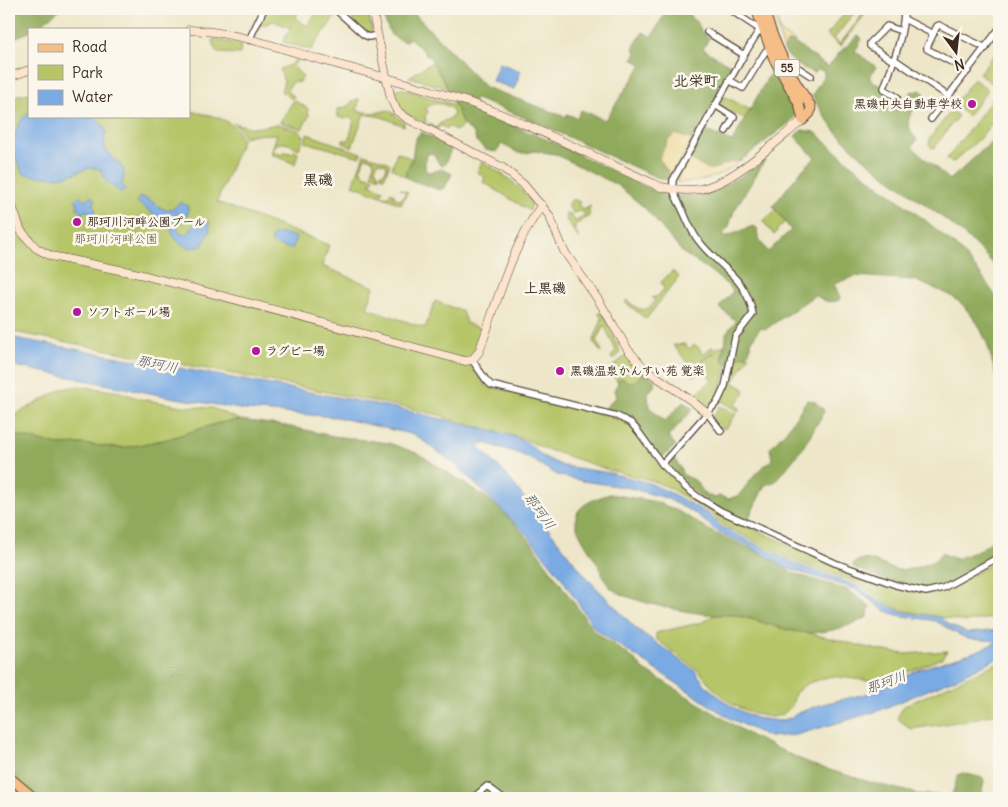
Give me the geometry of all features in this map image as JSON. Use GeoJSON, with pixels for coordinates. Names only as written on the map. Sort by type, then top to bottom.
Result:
{"type":"FeatureCollection","features":[{"type":"Feature","properties":{"kind":"main road","name":"55"},"geometry":{"type":"LineString","coordinates":[[756,9],[760,27],[781,73],[802,110],[803,120]]}},
{"type":"Feature","properties":{"kind":"main road","name":"55"},"geometry":{"type":"LineString","coordinates":[[765,13],[784,63],[811,106],[810,113],[803,120]]}},
{"type":"Feature","properties":{"kind":"main road"},"geometry":{"type":"LineString","coordinates":[[9,777],[34,798]]}},
{"type":"Feature","properties":{"kind":"street"},"geometry":{"type":"LineString","coordinates":[[249,40],[264,9]]}},
{"type":"Feature","properties":{"kind":"street"},"geometry":{"type":"LineString","coordinates":[[335,9],[364,34],[369,37],[377,35]]}},
{"type":"Feature","properties":{"kind":"street"},"geometry":{"type":"LineString","coordinates":[[372,9],[391,100],[402,116],[503,168],[523,184],[553,222],[564,252],[599,301],[628,350],[645,369],[708,414],[721,430]]}},
{"type":"Feature","properties":{"kind":"street"},"geometry":{"type":"LineString","coordinates":[[729,9],[760,27]]}},
{"type":"Feature","properties":{"kind":"street"},"geometry":{"type":"LineString","coordinates":[[662,464],[708,414],[722,394],[735,337],[753,314],[747,297],[737,280],[697,240],[672,189],[674,175],[760,27],[765,13],[772,9]]}},
{"type":"Feature","properties":{"kind":"street"},"geometry":{"type":"LineString","coordinates":[[897,97],[884,88],[904,19],[904,9]]}},
{"type":"Feature","properties":{"kind":"street"},"geometry":{"type":"LineString","coordinates":[[904,19],[932,34]]}},
{"type":"Feature","properties":{"kind":"street"},"geometry":{"type":"LineString","coordinates":[[968,71],[927,49],[932,34],[939,25],[986,48]]}},
{"type":"Feature","properties":{"kind":"street"},"geometry":{"type":"LineString","coordinates":[[901,30],[887,26],[870,43],[870,46],[948,96]]}},
{"type":"Feature","properties":{"kind":"street"},"geometry":{"type":"LineString","coordinates":[[931,119],[999,29]]}},
{"type":"Feature","properties":{"kind":"street"},"geometry":{"type":"LineString","coordinates":[[190,30],[249,40],[386,77],[484,108],[558,138],[661,187],[672,189],[688,191],[702,189],[724,180],[745,166],[803,120]]}},
{"type":"Feature","properties":{"kind":"street"},"geometry":{"type":"LineString","coordinates":[[707,32],[744,55]]}},
{"type":"Feature","properties":{"kind":"street"},"geometry":{"type":"LineString","coordinates":[[740,95],[769,48]]}},
{"type":"Feature","properties":{"kind":"street"},"geometry":{"type":"LineString","coordinates":[[784,63],[794,64],[811,76]]}},
{"type":"Feature","properties":{"kind":"street"},"geometry":{"type":"LineString","coordinates":[[9,77],[28,70]]}},
{"type":"Feature","properties":{"kind":"street"},"geometry":{"type":"LineString","coordinates":[[729,80],[743,88]]}},
{"type":"Feature","properties":{"kind":"street"},"geometry":{"type":"LineString","coordinates":[[714,106],[734,117],[726,131]]}},
{"type":"Feature","properties":{"kind":"street"},"geometry":{"type":"LineString","coordinates":[[9,198],[21,231],[36,248],[51,256],[139,274],[466,361],[472,360],[479,352],[524,233],[542,206]]}},
{"type":"Feature","properties":{"kind":"street"},"geometry":{"type":"LineString","coordinates":[[472,360],[491,384],[617,416],[631,423],[662,464],[685,487],[721,511],[835,563],[908,589],[926,592],[943,588],[999,557]]}},
{"type":"Feature","properties":{"kind":"street"},"geometry":{"type":"LineString","coordinates":[[473,798],[487,786],[503,798]]}},
{"type":"Feature","properties":{"kind":"green space"},"geometry":{"type":"Polygon","coordinates":[[[9,9],[60,9],[37,28],[28,28],[28,32],[9,40],[9,9]]]}},
{"type":"Feature","properties":{"kind":"green space"},"geometry":{"type":"Polygon","coordinates":[[[266,9],[300,9],[295,18],[307,26],[319,9],[331,9],[337,14],[311,50],[283,42],[291,26],[287,27],[274,21],[260,26],[256,35],[253,34],[266,9]]]}},
{"type":"Feature","properties":{"kind":"green space"},"geometry":{"type":"Polygon","coordinates":[[[360,9],[367,9],[373,33],[365,33],[352,21],[360,9]]]}},
{"type":"Feature","properties":{"kind":"green space"},"geometry":{"type":"Polygon","coordinates":[[[380,9],[410,9],[485,87],[566,117],[567,114],[577,118],[581,110],[605,120],[642,65],[633,59],[636,52],[633,48],[643,32],[652,37],[667,9],[689,9],[688,12],[692,19],[698,23],[701,31],[709,38],[703,49],[735,68],[692,140],[675,134],[662,165],[671,176],[668,180],[656,177],[531,120],[476,99],[473,101],[481,113],[548,140],[656,191],[680,196],[710,193],[741,176],[767,157],[734,211],[729,226],[723,234],[725,237],[753,226],[757,228],[758,237],[768,252],[791,230],[773,206],[801,171],[815,158],[795,136],[802,130],[815,132],[853,166],[925,220],[961,251],[980,274],[999,301],[999,387],[987,343],[978,324],[963,305],[950,295],[914,280],[855,276],[834,284],[840,297],[839,300],[826,301],[815,295],[766,329],[760,328],[751,342],[747,355],[735,358],[731,366],[724,363],[726,333],[736,321],[719,307],[733,291],[731,288],[709,270],[683,253],[645,208],[617,185],[555,154],[535,151],[519,153],[501,144],[497,152],[486,150],[476,141],[474,133],[463,125],[446,84],[431,59],[410,38],[404,42],[391,35],[380,9]]]}},
{"type":"Feature","properties":{"kind":"green space"},"geometry":{"type":"Polygon","coordinates":[[[848,9],[857,9],[834,39],[840,44],[867,9],[869,9],[840,46],[827,35],[848,9]]]}},
{"type":"Feature","properties":{"kind":"green space"},"geometry":{"type":"Polygon","coordinates":[[[858,36],[862,39],[855,51],[876,67],[869,78],[898,99],[905,98],[912,91],[920,90],[924,93],[928,101],[923,107],[918,104],[908,122],[910,130],[917,140],[912,147],[950,180],[999,135],[999,271],[963,234],[880,171],[841,137],[812,96],[825,73],[819,69],[815,73],[802,67],[793,61],[784,50],[787,42],[793,42],[828,67],[840,52],[858,36]]]}},
{"type":"Feature","properties":{"kind":"green space"},"geometry":{"type":"Polygon","coordinates":[[[213,39],[241,44],[240,54],[218,53],[213,46],[213,39]]]}},
{"type":"Feature","properties":{"kind":"green space"},"geometry":{"type":"Polygon","coordinates":[[[995,53],[999,54],[999,75],[991,83],[979,73],[995,53]]]}},
{"type":"Feature","properties":{"kind":"green space"},"geometry":{"type":"Polygon","coordinates":[[[295,60],[297,61],[293,66],[303,77],[299,83],[296,81],[292,83],[287,90],[294,96],[292,99],[281,91],[284,82],[280,69],[290,65],[295,60]]]}},
{"type":"Feature","properties":{"kind":"green space"},"geometry":{"type":"Polygon","coordinates":[[[432,62],[449,89],[409,77],[432,62]]]}},
{"type":"Feature","properties":{"kind":"green space"},"geometry":{"type":"Polygon","coordinates":[[[772,70],[795,112],[794,117],[789,123],[740,161],[710,169],[704,168],[688,157],[704,130],[732,142],[772,70]]]}},
{"type":"Feature","properties":{"kind":"green space"},"geometry":{"type":"Polygon","coordinates":[[[973,80],[987,89],[987,91],[969,115],[967,115],[954,104],[973,80]]]}},
{"type":"Feature","properties":{"kind":"green space"},"geometry":{"type":"Polygon","coordinates":[[[396,89],[404,89],[455,105],[463,125],[456,131],[449,126],[447,129],[440,125],[437,130],[428,126],[429,123],[436,128],[441,123],[454,115],[452,109],[446,105],[439,104],[432,104],[426,108],[428,112],[425,116],[426,121],[424,124],[404,112],[397,104],[392,93],[396,89]]]}},
{"type":"Feature","properties":{"kind":"green space","name":"那珂川河畔公園"},"geometry":{"type":"Polygon","coordinates":[[[28,93],[28,118],[190,118],[190,111],[220,118],[233,126],[242,140],[217,202],[329,245],[322,266],[374,287],[367,308],[425,328],[435,301],[462,311],[466,323],[482,329],[470,367],[487,386],[614,417],[628,424],[637,433],[660,467],[696,498],[749,526],[825,562],[901,589],[925,594],[945,590],[999,560],[999,617],[966,622],[900,610],[858,583],[797,562],[724,526],[709,512],[668,487],[543,448],[527,440],[445,418],[444,416],[9,331],[9,97],[28,93]]]}},
{"type":"Feature","properties":{"kind":"green space"},"geometry":{"type":"Polygon","coordinates":[[[724,96],[750,110],[745,119],[719,105],[724,96]]]}},
{"type":"Feature","properties":{"kind":"green space"},"geometry":{"type":"Polygon","coordinates":[[[995,97],[999,100],[999,114],[980,138],[955,161],[952,162],[947,159],[993,98],[995,97]]]}},
{"type":"Feature","properties":{"kind":"green space"},"geometry":{"type":"Polygon","coordinates":[[[356,99],[359,99],[357,111],[375,113],[389,110],[404,122],[404,126],[382,117],[364,114],[352,147],[343,143],[343,140],[349,140],[354,120],[348,117],[346,119],[338,117],[338,109],[346,107],[356,99]]]}},
{"type":"Feature","properties":{"kind":"green space"},"geometry":{"type":"Polygon","coordinates":[[[294,100],[308,109],[309,116],[302,129],[280,122],[294,100]]]}},
{"type":"Feature","properties":{"kind":"green space"},"geometry":{"type":"Polygon","coordinates":[[[951,111],[957,117],[934,148],[932,148],[929,144],[930,138],[951,111]]]}},
{"type":"Feature","properties":{"kind":"green space"},"geometry":{"type":"Polygon","coordinates":[[[233,123],[254,128],[278,124],[300,131],[304,136],[299,149],[283,143],[276,144],[273,151],[282,155],[284,152],[292,153],[294,151],[298,153],[295,164],[271,154],[277,134],[250,135],[244,138],[242,132],[233,123]]]}},
{"type":"Feature","properties":{"kind":"green space"},"geometry":{"type":"Polygon","coordinates":[[[421,132],[452,147],[443,166],[439,164],[434,154],[429,153],[426,159],[426,171],[431,172],[442,169],[452,174],[445,187],[440,190],[406,177],[414,143],[421,132]]]}},
{"type":"Feature","properties":{"kind":"green space"},"geometry":{"type":"Polygon","coordinates":[[[307,134],[361,153],[360,157],[305,142],[307,134]]]}},
{"type":"Feature","properties":{"kind":"green space"},"geometry":{"type":"Polygon","coordinates":[[[397,152],[412,159],[406,171],[406,177],[392,168],[397,152]]]}},
{"type":"Feature","properties":{"kind":"green space"},"geometry":{"type":"Polygon","coordinates":[[[364,154],[390,164],[384,178],[380,174],[385,172],[386,164],[378,162],[375,168],[380,177],[372,175],[374,160],[365,157],[360,170],[363,172],[363,175],[374,178],[370,184],[383,190],[381,195],[388,197],[391,192],[394,194],[394,197],[401,200],[406,192],[400,189],[408,192],[401,204],[353,185],[364,154]]]}},
{"type":"Feature","properties":{"kind":"green space"},"geometry":{"type":"Polygon","coordinates":[[[482,162],[521,189],[532,202],[530,211],[483,182],[485,177],[477,172],[482,162]]]}},
{"type":"Feature","properties":{"kind":"green space"},"geometry":{"type":"Polygon","coordinates":[[[573,199],[580,202],[578,204],[583,210],[591,206],[589,208],[589,216],[574,226],[579,239],[565,218],[566,214],[571,215],[577,221],[585,214],[578,211],[572,212],[567,204],[573,199]]]}},
{"type":"Feature","properties":{"kind":"green space"},"geometry":{"type":"Polygon","coordinates":[[[776,210],[785,222],[774,235],[763,221],[776,210]]]}},
{"type":"Feature","properties":{"kind":"green space"},"geometry":{"type":"Polygon","coordinates":[[[672,271],[679,277],[646,319],[625,302],[627,300],[638,308],[648,308],[655,300],[652,298],[658,296],[664,289],[661,282],[672,271]]]}},
{"type":"Feature","properties":{"kind":"green space"},"geometry":{"type":"Polygon","coordinates":[[[603,312],[620,351],[613,360],[611,357],[616,351],[604,325],[596,341],[602,351],[593,342],[602,319],[599,314],[603,312]]]}},
{"type":"Feature","properties":{"kind":"green space"},"geometry":{"type":"Polygon","coordinates":[[[685,344],[689,349],[694,345],[698,347],[703,354],[712,347],[715,349],[724,345],[722,359],[727,365],[721,391],[709,411],[693,397],[712,380],[711,378],[704,371],[693,376],[690,373],[705,359],[714,354],[714,352],[698,363],[692,360],[688,363],[673,345],[685,344]]]}},
{"type":"Feature","properties":{"kind":"green space"},"geometry":{"type":"Polygon","coordinates":[[[627,355],[643,374],[634,382],[627,382],[622,378],[617,381],[608,370],[627,355]]]}},
{"type":"Feature","properties":{"kind":"green space"},"geometry":{"type":"Polygon","coordinates":[[[749,356],[733,382],[744,389],[745,392],[735,405],[740,408],[738,411],[722,401],[735,358],[749,356]]]}},
{"type":"Feature","properties":{"kind":"green space"},"geometry":{"type":"Polygon","coordinates":[[[645,373],[656,381],[648,393],[649,407],[665,421],[683,402],[693,409],[668,437],[676,445],[664,456],[660,456],[619,415],[605,408],[616,397],[614,390],[618,383],[617,381],[622,378],[627,382],[634,382],[645,373]]]}},
{"type":"Feature","properties":{"kind":"green space"},"geometry":{"type":"Polygon","coordinates":[[[79,386],[120,392],[140,399],[182,406],[212,408],[240,420],[219,423],[168,439],[123,448],[81,444],[58,445],[9,434],[9,418],[62,389],[79,386]]]}},
{"type":"Feature","properties":{"kind":"green space"},"geometry":{"type":"Polygon","coordinates":[[[807,400],[814,401],[824,410],[823,414],[802,449],[776,481],[765,485],[746,520],[721,509],[698,495],[666,465],[673,457],[680,467],[682,474],[696,481],[704,493],[714,498],[720,496],[729,499],[739,495],[758,471],[772,460],[770,448],[786,431],[807,400]]]}},
{"type":"Feature","properties":{"kind":"green space"},"geometry":{"type":"Polygon","coordinates":[[[720,406],[736,414],[728,426],[723,429],[712,418],[720,406]]]}},
{"type":"Feature","properties":{"kind":"green space"},"geometry":{"type":"Polygon","coordinates":[[[240,420],[286,426],[333,436],[389,443],[419,454],[487,498],[508,517],[530,541],[594,631],[634,659],[643,669],[753,737],[813,765],[918,794],[949,796],[953,792],[958,775],[963,773],[983,778],[981,796],[986,798],[9,798],[9,434],[58,445],[81,444],[123,448],[168,439],[219,423],[240,420]]]}},
{"type":"Feature","properties":{"kind":"green space"},"geometry":{"type":"Polygon","coordinates":[[[610,494],[657,502],[678,511],[714,533],[761,553],[792,573],[848,590],[870,606],[867,617],[839,628],[808,633],[789,630],[734,615],[715,615],[677,610],[633,599],[621,594],[607,584],[599,566],[582,539],[576,521],[577,513],[583,506],[610,494]]]}},
{"type":"Feature","properties":{"kind":"green space"},"geometry":{"type":"Polygon","coordinates":[[[999,531],[999,555],[942,586],[925,591],[910,589],[890,582],[855,568],[852,565],[858,561],[869,560],[893,569],[902,570],[930,563],[941,553],[956,559],[985,546],[999,531]]]}},
{"type":"Feature","properties":{"kind":"green space"},"geometry":{"type":"Polygon","coordinates":[[[714,615],[734,615],[878,650],[905,654],[947,651],[942,658],[879,682],[831,676],[806,684],[795,693],[792,706],[782,715],[772,717],[754,714],[732,704],[711,686],[701,673],[656,639],[656,633],[703,622],[714,615]]]}},
{"type":"Feature","properties":{"kind":"green space"},"geometry":{"type":"Polygon","coordinates":[[[999,662],[999,713],[964,721],[911,729],[897,718],[904,706],[999,662]]]}},
{"type":"Feature","properties":{"kind":"sand"},"geometry":{"type":"Polygon","coordinates":[[[776,9],[787,10],[778,21],[780,32],[795,42],[787,42],[784,50],[773,14],[776,9]]]}},
{"type":"Feature","properties":{"kind":"sand"},"geometry":{"type":"Polygon","coordinates":[[[675,134],[692,140],[671,176],[659,158],[668,140],[675,134]]]}},
{"type":"Feature","properties":{"kind":"sand"},"geometry":{"type":"Polygon","coordinates":[[[688,157],[704,168],[710,169],[740,161],[726,171],[710,178],[676,182],[688,157]]]}},
{"type":"Feature","properties":{"kind":"water"},"geometry":{"type":"Polygon","coordinates":[[[499,63],[521,71],[514,89],[492,81],[499,63]]]}},
{"type":"Feature","properties":{"kind":"water"},"geometry":{"type":"Polygon","coordinates":[[[28,114],[28,118],[96,118],[103,125],[106,132],[104,144],[106,150],[123,168],[122,184],[125,191],[121,193],[109,184],[101,170],[97,168],[89,168],[59,177],[45,177],[22,172],[13,149],[13,144],[19,124],[28,114]]]}},
{"type":"Feature","properties":{"kind":"water"},"geometry":{"type":"Polygon","coordinates":[[[79,196],[85,200],[90,196],[95,199],[93,205],[96,211],[95,214],[90,214],[87,210],[82,213],[77,208],[78,204],[75,200],[79,196]]]}},
{"type":"Feature","properties":{"kind":"water"},"geometry":{"type":"Polygon","coordinates":[[[140,197],[148,199],[165,210],[174,208],[180,202],[188,206],[188,214],[186,216],[177,213],[174,217],[180,234],[188,233],[194,225],[203,220],[209,221],[210,231],[202,246],[193,248],[180,243],[174,237],[167,220],[161,220],[137,202],[140,197]]]}},
{"type":"Feature","properties":{"kind":"water"},"geometry":{"type":"Polygon","coordinates":[[[283,233],[296,237],[292,249],[272,243],[271,237],[273,235],[283,233]]]}},
{"type":"Feature","properties":{"kind":"water"},"geometry":{"type":"Polygon","coordinates":[[[9,337],[391,407],[509,435],[528,443],[542,456],[563,466],[610,473],[649,483],[708,514],[723,528],[796,564],[858,586],[877,600],[899,611],[939,617],[949,625],[968,633],[999,630],[999,641],[999,657],[959,677],[878,711],[796,735],[769,737],[729,718],[595,629],[559,574],[528,536],[455,464],[415,435],[336,417],[246,410],[9,365],[9,337]],[[484,443],[479,444],[479,448],[504,472],[586,577],[637,629],[695,671],[707,687],[732,707],[756,718],[780,721],[790,718],[819,705],[869,693],[920,669],[977,651],[999,641],[968,639],[936,621],[897,615],[884,610],[855,589],[787,568],[747,545],[719,533],[696,514],[666,498],[630,488],[557,475],[518,453],[484,443]]]}},
{"type":"Feature","properties":{"kind":"waterway"},"geometry":{"type":"LineString","coordinates":[[9,108],[13,109],[22,118]]}},
{"type":"Feature","properties":{"kind":"place","name":"黒磯中央自動車学校"},"geometry":{"type":"Point","coordinates":[972,104]}},
{"type":"Feature","properties":{"kind":"place","name":"那珂川河畔公園プール"},"geometry":{"type":"Point","coordinates":[77,222]}},
{"type":"Feature","properties":{"kind":"place","name":"ソフトボール場"},"geometry":{"type":"Point","coordinates":[77,312]}},
{"type":"Feature","properties":{"kind":"place","name":"ラグビー場"},"geometry":{"type":"Point","coordinates":[256,351]}},
{"type":"Feature","properties":{"kind":"place","name":"黒磯温泉かんすい苑 覚楽"},"geometry":{"type":"Point","coordinates":[560,371]}},
{"type":"Feature","properties":{"kind":"district","name":"北栄町"},"geometry":{"type":"Point","coordinates":[696,81]}},
{"type":"Feature","properties":{"kind":"district","name":"黒磯"},"geometry":{"type":"Point","coordinates":[318,180]}},
{"type":"Feature","properties":{"kind":"district","name":"上黒磯"},"geometry":{"type":"Point","coordinates":[545,288]}},
{"type":"Feature","properties":{"kind":"water label","name":"那珂川"},"geometry":{"type":"Point","coordinates":[157,364]}},
{"type":"Feature","properties":{"kind":"water label","name":"那珂川"},"geometry":{"type":"Point","coordinates":[540,511]}},
{"type":"Feature","properties":{"kind":"water label","name":"那珂川"},"geometry":{"type":"Point","coordinates":[886,682]}}]}
